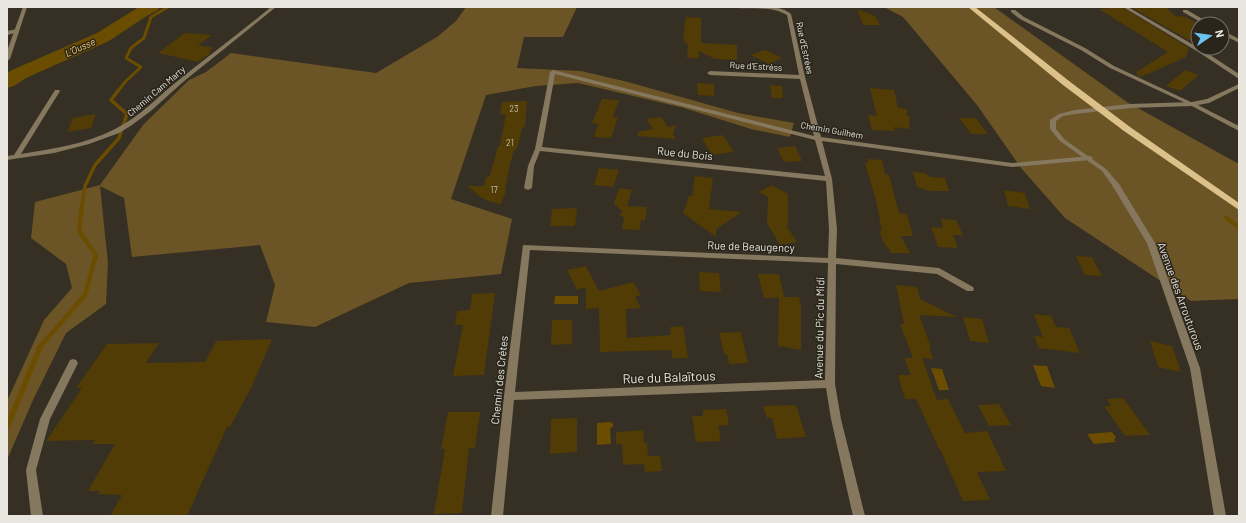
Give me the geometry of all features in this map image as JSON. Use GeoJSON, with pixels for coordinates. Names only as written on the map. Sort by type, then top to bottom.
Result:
{"type":"FeatureCollection","features":[{"type":"Feature","properties":{"kind":"main road"},"geometry":{"type":"LineString","coordinates":[[971,7],[1066,83],[1127,129],[1239,206]]}},
{"type":"Feature","properties":{"kind":"street"},"geometry":{"type":"LineString","coordinates":[[7,59],[25,7]]}},
{"type":"Feature","properties":{"kind":"street","name":"Chemin Cam Marty"},"geometry":{"type":"LineString","coordinates":[[7,158],[52,150],[109,135],[130,125],[151,109],[188,75],[209,60],[274,7]]}},
{"type":"Feature","properties":{"kind":"street","name":"Rue d’Estrées"},"geometry":{"type":"LineString","coordinates":[[736,7],[777,9],[784,10],[789,14],[802,77],[819,139]]}},
{"type":"Feature","properties":{"kind":"street"},"geometry":{"type":"LineString","coordinates":[[1125,7],[1202,52],[1239,77]]}},
{"type":"Feature","properties":{"kind":"street"},"geometry":{"type":"LineString","coordinates":[[1013,10],[1022,18],[1083,49],[1112,67],[1192,104],[1239,129]]}},
{"type":"Feature","properties":{"kind":"street"},"geometry":{"type":"LineString","coordinates":[[1185,10],[1195,16]]}},
{"type":"Feature","properties":{"kind":"street"},"geometry":{"type":"LineString","coordinates":[[7,33],[17,31]]}},
{"type":"Feature","properties":{"kind":"street"},"geometry":{"type":"LineString","coordinates":[[1230,36],[1239,41]]}},
{"type":"Feature","properties":{"kind":"street","name":"Chemin Guilhem"},"geometry":{"type":"LineString","coordinates":[[538,149],[553,72],[819,139],[1012,165],[1090,158]]}},
{"type":"Feature","properties":{"kind":"street","name":"Rue d'Estréss"},"geometry":{"type":"LineString","coordinates":[[710,73],[802,77]]}},
{"type":"Feature","properties":{"kind":"street","name":"Avenue des Arrouturous"},"geometry":{"type":"LineString","coordinates":[[1220,516],[1195,368],[1151,243],[1115,184],[1104,170],[1090,158],[1062,140],[1053,129],[1053,120],[1061,115],[1075,112],[1130,106],[1192,104],[1209,101],[1239,86]]}},
{"type":"Feature","properties":{"kind":"street"},"geometry":{"type":"LineString","coordinates":[[16,157],[57,91]]}},
{"type":"Feature","properties":{"kind":"street","name":"Avenue du Pic du Midi"},"geometry":{"type":"LineString","coordinates":[[819,139],[829,179],[833,230],[830,384],[836,420],[859,516]]}},
{"type":"Feature","properties":{"kind":"street"},"geometry":{"type":"LineString","coordinates":[[528,188],[531,166],[538,149]]}},
{"type":"Feature","properties":{"kind":"street","name":"Rue du Bois"},"geometry":{"type":"LineString","coordinates":[[538,149],[829,179]]}},
{"type":"Feature","properties":{"kind":"street","name":"Rue de Beaugency"},"geometry":{"type":"LineString","coordinates":[[526,247],[832,261],[939,271],[970,289]]}},
{"type":"Feature","properties":{"kind":"street","name":"Chemin des Crêtes"},"geometry":{"type":"LineString","coordinates":[[497,516],[526,247]]}},
{"type":"Feature","properties":{"kind":"street"},"geometry":{"type":"LineString","coordinates":[[38,516],[31,470],[45,418],[73,363]]}},
{"type":"Feature","properties":{"kind":"street","name":"Rue du Balaïtous"},"geometry":{"type":"LineString","coordinates":[[509,396],[830,384]]}},
{"type":"Feature","properties":{"kind":"shaded area"},"geometry":{"type":"Polygon","coordinates":[[[466,7],[577,7],[563,37],[524,37],[517,68],[581,71],[628,82],[738,113],[794,123],[790,137],[751,129],[684,108],[578,83],[536,86],[486,95],[451,199],[512,219],[501,274],[409,283],[315,327],[266,322],[275,285],[260,245],[132,257],[124,198],[100,186],[108,263],[106,304],[66,333],[33,400],[7,460],[7,401],[44,320],[72,288],[66,264],[31,238],[35,202],[100,185],[143,125],[189,80],[206,72],[231,53],[376,73],[437,37],[456,21],[466,7]]]}},
{"type":"Feature","properties":{"kind":"shaded area"},"geometry":{"type":"Polygon","coordinates":[[[884,7],[994,7],[1127,102],[1239,164],[1239,299],[1191,301],[1065,218],[1021,168],[977,105],[903,17],[884,7]]]}},
{"type":"Feature","properties":{"kind":"shaded area"},"geometry":{"type":"Polygon","coordinates":[[[555,296],[578,296],[578,304],[554,304],[555,296]]]}},
{"type":"Feature","properties":{"kind":"shaded area"},"geometry":{"type":"Polygon","coordinates":[[[1033,365],[1047,366],[1055,388],[1041,386],[1033,365]]]}},
{"type":"Feature","properties":{"kind":"shaded area"},"geometry":{"type":"Polygon","coordinates":[[[931,368],[942,369],[949,390],[939,390],[931,368]]]}},
{"type":"Feature","properties":{"kind":"shaded area"},"geometry":{"type":"Polygon","coordinates":[[[610,422],[613,424],[610,429],[611,444],[597,445],[597,423],[610,422]]]}},
{"type":"Feature","properties":{"kind":"shaded area"},"geometry":{"type":"Polygon","coordinates":[[[1112,432],[1116,437],[1114,440],[1116,442],[1094,444],[1087,434],[1112,432]]]}},
{"type":"Feature","properties":{"kind":"building"},"geometry":{"type":"Polygon","coordinates":[[[1122,7],[1189,48],[1186,57],[1141,77],[1138,76],[1136,72],[1168,52],[1099,9],[1122,7]]]}},
{"type":"Feature","properties":{"kind":"building"},"geometry":{"type":"Polygon","coordinates":[[[1131,7],[1165,7],[1176,16],[1186,17],[1190,19],[1190,41],[1131,7]]]}},
{"type":"Feature","properties":{"kind":"building"},"geometry":{"type":"Polygon","coordinates":[[[857,9],[875,16],[880,25],[863,25],[857,9]]]}},
{"type":"Feature","properties":{"kind":"building"},"geometry":{"type":"Polygon","coordinates":[[[686,17],[701,18],[701,43],[737,45],[737,60],[715,59],[699,51],[699,58],[687,58],[688,45],[683,42],[688,42],[683,40],[686,17]]]}},
{"type":"Feature","properties":{"kind":"building"},"geometry":{"type":"Polygon","coordinates":[[[185,33],[212,35],[198,45],[214,48],[209,51],[212,52],[198,62],[158,53],[185,33]]]}},
{"type":"Feature","properties":{"kind":"building"},"geometry":{"type":"Polygon","coordinates":[[[765,50],[782,58],[769,64],[751,55],[765,50]]]}},
{"type":"Feature","properties":{"kind":"building"},"geometry":{"type":"Polygon","coordinates":[[[1185,70],[1199,75],[1180,91],[1166,86],[1185,70]]]}},
{"type":"Feature","properties":{"kind":"building"},"geometry":{"type":"Polygon","coordinates":[[[697,83],[714,84],[714,96],[698,95],[697,83]]]}},
{"type":"Feature","properties":{"kind":"building"},"geometry":{"type":"Polygon","coordinates":[[[770,85],[782,86],[783,98],[772,98],[770,85]]]}},
{"type":"Feature","properties":{"kind":"building"},"geometry":{"type":"Polygon","coordinates":[[[870,88],[894,90],[898,108],[907,109],[907,116],[910,116],[909,129],[894,127],[895,131],[872,130],[868,115],[877,116],[870,88]]]}},
{"type":"Feature","properties":{"kind":"building"},"geometry":{"type":"Polygon","coordinates":[[[602,99],[619,100],[613,117],[618,117],[611,138],[594,137],[598,124],[592,123],[602,99]]]}},
{"type":"Feature","properties":{"kind":"building"},"geometry":{"type":"Polygon","coordinates":[[[527,101],[525,127],[522,128],[518,145],[516,150],[514,150],[510,164],[506,191],[501,204],[491,202],[482,198],[467,186],[484,186],[486,178],[490,176],[498,146],[500,146],[506,114],[500,114],[502,102],[527,101]]]}},
{"type":"Feature","properties":{"kind":"building"},"geometry":{"type":"Polygon","coordinates":[[[96,114],[91,128],[67,132],[73,118],[96,114]]]}},
{"type":"Feature","properties":{"kind":"building"},"geometry":{"type":"Polygon","coordinates":[[[661,117],[668,127],[676,125],[673,134],[676,139],[638,136],[638,132],[653,129],[646,119],[661,117]]]}},
{"type":"Feature","properties":{"kind":"building"},"geometry":{"type":"Polygon","coordinates":[[[959,118],[976,118],[988,134],[971,134],[959,118]]]}},
{"type":"Feature","properties":{"kind":"building"},"geometry":{"type":"Polygon","coordinates":[[[723,135],[734,152],[712,155],[702,138],[723,135]]]}},
{"type":"Feature","properties":{"kind":"building"},"geometry":{"type":"Polygon","coordinates":[[[795,146],[802,161],[784,162],[777,148],[795,146]]]}},
{"type":"Feature","properties":{"kind":"building"},"geometry":{"type":"Polygon","coordinates":[[[867,159],[882,160],[885,174],[889,175],[899,213],[907,214],[913,236],[901,236],[910,253],[891,253],[888,247],[886,247],[879,231],[882,231],[876,200],[865,163],[868,163],[867,159]]]}},
{"type":"Feature","properties":{"kind":"building"},"geometry":{"type":"Polygon","coordinates":[[[599,168],[619,170],[613,187],[594,185],[599,168]]]}},
{"type":"Feature","properties":{"kind":"building"},"geometry":{"type":"Polygon","coordinates":[[[913,172],[925,173],[930,177],[945,178],[949,191],[930,191],[917,187],[913,172]]]}},
{"type":"Feature","properties":{"kind":"building"},"geometry":{"type":"Polygon","coordinates":[[[695,176],[713,178],[709,209],[742,212],[716,229],[716,237],[683,213],[689,196],[692,196],[695,176]]]}},
{"type":"Feature","properties":{"kind":"building"},"geometry":{"type":"Polygon","coordinates":[[[772,185],[788,194],[788,226],[786,225],[797,242],[780,245],[767,223],[768,197],[759,192],[772,185]]]}},
{"type":"Feature","properties":{"kind":"building"},"geometry":{"type":"Polygon","coordinates":[[[619,188],[632,190],[627,206],[647,207],[645,221],[641,220],[640,230],[622,229],[624,218],[619,214],[623,212],[614,204],[619,188]]]}},
{"type":"Feature","properties":{"kind":"building"},"geometry":{"type":"Polygon","coordinates":[[[1004,190],[1025,193],[1030,209],[1008,206],[1004,190]]]}},
{"type":"Feature","properties":{"kind":"building"},"geometry":{"type":"Polygon","coordinates":[[[577,208],[575,226],[550,226],[552,209],[577,208]]]}},
{"type":"Feature","properties":{"kind":"building"},"geometry":{"type":"Polygon","coordinates":[[[941,219],[956,220],[963,235],[953,235],[958,248],[938,247],[931,227],[943,228],[941,219]]]}},
{"type":"Feature","properties":{"kind":"building"},"geometry":{"type":"Polygon","coordinates":[[[1076,256],[1092,257],[1102,276],[1085,275],[1076,256]]]}},
{"type":"Feature","properties":{"kind":"building"},"geometry":{"type":"Polygon","coordinates":[[[586,266],[599,291],[633,282],[641,295],[635,297],[641,308],[626,309],[627,338],[671,335],[670,327],[683,326],[688,358],[672,358],[671,350],[600,352],[599,308],[586,309],[586,287],[577,290],[567,270],[586,266]]]}},
{"type":"Feature","properties":{"kind":"building"},"geometry":{"type":"Polygon","coordinates":[[[699,272],[719,273],[721,292],[700,291],[699,272]]]}},
{"type":"Feature","properties":{"kind":"building"},"geometry":{"type":"Polygon","coordinates":[[[758,274],[779,274],[784,297],[799,297],[801,305],[801,350],[778,346],[779,298],[764,298],[758,274]]]}},
{"type":"Feature","properties":{"kind":"building"},"geometry":{"type":"Polygon","coordinates":[[[896,285],[917,287],[920,299],[957,317],[919,315],[931,347],[929,347],[933,359],[922,358],[937,400],[948,399],[965,433],[987,431],[1006,471],[977,472],[990,500],[963,501],[916,399],[905,399],[898,375],[911,375],[904,358],[913,358],[900,324],[904,324],[896,285]]]}},
{"type":"Feature","properties":{"kind":"building"},"geometry":{"type":"Polygon","coordinates":[[[495,293],[484,375],[453,376],[463,325],[455,325],[457,311],[470,310],[472,294],[495,293]]]}},
{"type":"Feature","properties":{"kind":"building"},"geometry":{"type":"Polygon","coordinates":[[[1034,314],[1051,316],[1056,327],[1069,328],[1080,353],[1039,348],[1034,336],[1043,337],[1034,314]]]}},
{"type":"Feature","properties":{"kind":"building"},"geometry":{"type":"Polygon","coordinates":[[[963,317],[982,319],[989,343],[970,341],[963,317]]]}},
{"type":"Feature","properties":{"kind":"building"},"geometry":{"type":"Polygon","coordinates":[[[552,320],[572,320],[572,344],[551,345],[552,320]]]}},
{"type":"Feature","properties":{"kind":"building"},"geometry":{"type":"Polygon","coordinates":[[[741,332],[748,363],[729,364],[727,354],[724,354],[719,333],[741,332]]]}},
{"type":"Feature","properties":{"kind":"building"},"geometry":{"type":"Polygon","coordinates":[[[272,339],[252,386],[230,427],[227,427],[187,516],[110,516],[122,495],[98,494],[100,491],[88,491],[115,444],[92,444],[95,440],[46,441],[82,388],[76,388],[107,344],[159,343],[146,363],[205,362],[216,341],[272,339]]]}},
{"type":"Feature","properties":{"kind":"building"},"geometry":{"type":"Polygon","coordinates":[[[1150,341],[1172,346],[1181,372],[1158,367],[1150,341]]]}},
{"type":"Feature","properties":{"kind":"building"},"geometry":{"type":"Polygon","coordinates":[[[1123,398],[1150,435],[1125,436],[1104,406],[1111,406],[1107,399],[1123,398]]]}},
{"type":"Feature","properties":{"kind":"building"},"geometry":{"type":"Polygon","coordinates":[[[999,404],[1011,425],[989,426],[978,405],[999,404]]]}},
{"type":"Feature","properties":{"kind":"building"},"geometry":{"type":"Polygon","coordinates":[[[796,405],[806,437],[777,439],[772,418],[767,418],[763,406],[796,405]]]}},
{"type":"Feature","properties":{"kind":"building"},"geometry":{"type":"Polygon","coordinates":[[[726,409],[729,425],[718,426],[721,441],[696,442],[692,416],[703,416],[703,410],[726,409]]]}},
{"type":"Feature","properties":{"kind":"building"},"geometry":{"type":"Polygon","coordinates":[[[448,412],[480,412],[475,448],[469,448],[462,513],[434,514],[445,449],[441,449],[448,412]]]}},
{"type":"Feature","properties":{"kind":"building"},"geometry":{"type":"Polygon","coordinates":[[[577,418],[577,452],[550,454],[551,419],[577,418]]]}},
{"type":"Feature","properties":{"kind":"building"},"geometry":{"type":"Polygon","coordinates":[[[643,430],[644,443],[647,443],[648,456],[660,456],[662,471],[645,472],[644,464],[623,465],[622,444],[616,444],[616,432],[643,430]]]}},
{"type":"Feature","properties":{"kind":"waterway","name":"L'Ousse"},"geometry":{"type":"LineString","coordinates":[[7,82],[19,74],[103,37],[139,13],[152,7]]}},
{"type":"Feature","properties":{"kind":"waterway"},"geometry":{"type":"LineString","coordinates":[[117,92],[141,67],[126,58],[131,48],[144,38],[151,17],[168,7]]}},
{"type":"Feature","properties":{"kind":"waterway"},"geometry":{"type":"LineString","coordinates":[[82,206],[85,186],[95,165],[119,138],[127,114],[111,100],[118,91]]}},
{"type":"Feature","properties":{"kind":"waterway"},"geometry":{"type":"LineString","coordinates":[[39,348],[85,295],[96,255],[79,231],[82,205]]}},
{"type":"Feature","properties":{"kind":"waterway"},"geometry":{"type":"LineString","coordinates":[[1226,218],[1239,227]]}},
{"type":"Feature","properties":{"kind":"waterway"},"geometry":{"type":"LineString","coordinates":[[7,427],[40,347]]}}]}
